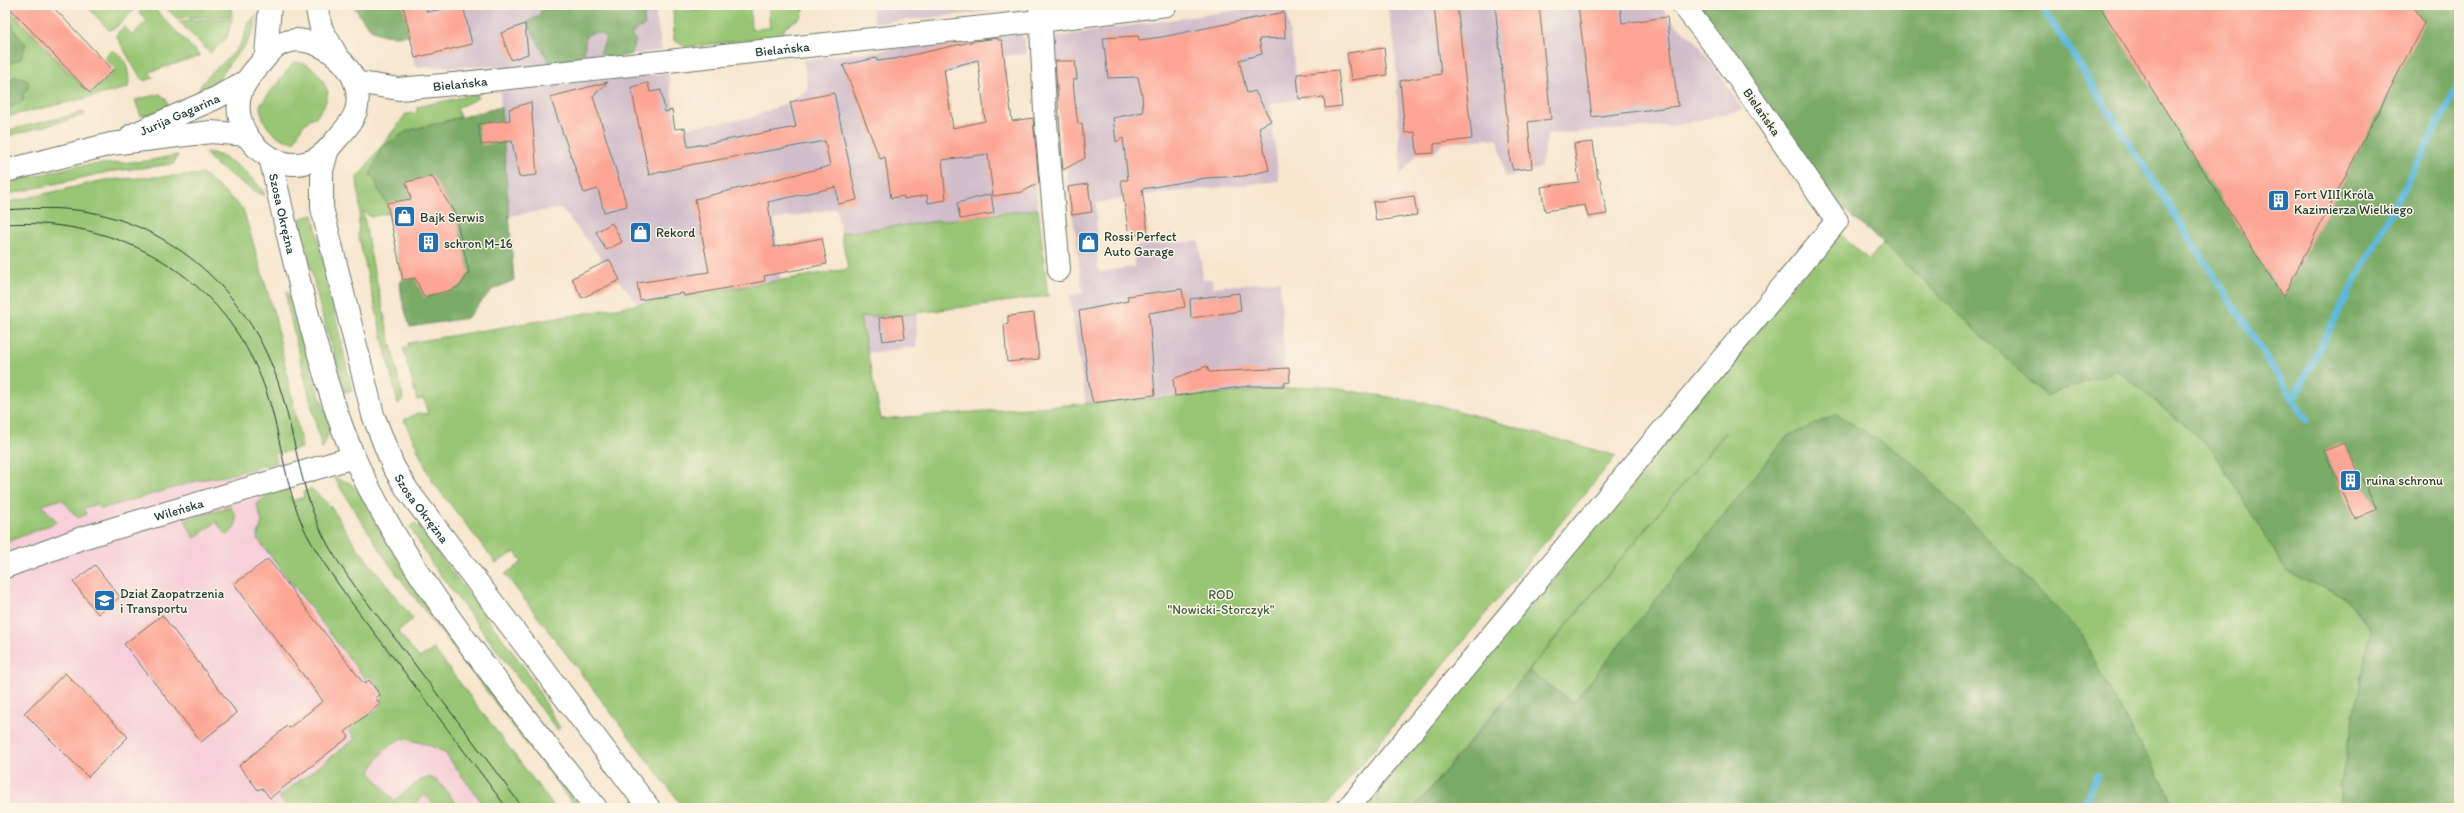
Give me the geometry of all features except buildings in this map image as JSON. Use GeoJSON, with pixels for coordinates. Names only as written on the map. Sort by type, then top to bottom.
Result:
{"type":"FeatureCollection","features":[{"type":"Feature","properties":{"kind":"street"},"geometry":{"type":"LineString","coordinates":[[266,55],[270,5]]}},
{"type":"Feature","properties":{"kind":"street"},"geometry":{"type":"LineString","coordinates":[[316,5],[321,28],[339,58],[350,71],[355,82],[357,102],[351,122],[319,158],[300,163],[284,162],[270,157],[252,143],[242,123],[239,103],[246,81],[266,55],[279,44],[296,40],[310,40],[322,45],[339,58]]}},
{"type":"Feature","properties":{"kind":"street","name":"Bielańska"},"geometry":{"type":"LineString","coordinates":[[355,82],[399,89],[1040,13],[1166,5]]}},
{"type":"Feature","properties":{"kind":"street","name":"Bielańska"},"geometry":{"type":"LineString","coordinates":[[1348,808],[1837,221],[1725,59],[1683,5]]}},
{"type":"Feature","properties":{"kind":"street"},"geometry":{"type":"LineString","coordinates":[[1040,13],[1060,270]]}},
{"type":"Feature","properties":{"kind":"street","name":"Jurija Gagarina"},"geometry":{"type":"LineString","coordinates":[[111,144],[216,98],[246,81]]}},
{"type":"Feature","properties":{"kind":"street","name":"Bielańska"},"geometry":{"type":"LineString","coordinates":[[355,112],[399,89]]}},
{"type":"Feature","properties":{"kind":"street","name":"Jurija Gagarina"},"geometry":{"type":"LineString","coordinates":[[5,170],[111,144],[211,132],[247,135]]}},
{"type":"Feature","properties":{"kind":"street","name":"Szosa Okrężna"},"geometry":{"type":"LineString","coordinates":[[331,146],[322,171],[322,208],[373,415],[393,466],[412,497],[649,808]]}},
{"type":"Feature","properties":{"kind":"street","name":"Szosa Okrężna"},"geometry":{"type":"LineString","coordinates":[[270,157],[293,259],[323,369],[354,458],[401,544],[424,578],[467,639],[596,808]]}},
{"type":"Feature","properties":{"kind":"street","name":"Wileńska"},"geometry":{"type":"LineString","coordinates":[[5,567],[82,538],[354,458]]}},
{"type":"Feature","properties":{"kind":"street"},"geometry":{"type":"LineString","coordinates":[[628,780],[632,808]]}},
{"type":"Feature","properties":{"kind":"shaded area"},"geometry":{"type":"Polygon","coordinates":[[[405,5],[596,5],[551,66],[415,67],[405,5]]]}},
{"type":"Feature","properties":{"kind":"shaded area"},"geometry":{"type":"Polygon","coordinates":[[[654,5],[662,50],[585,62],[581,34],[654,5]]]}},
{"type":"Feature","properties":{"kind":"shaded area"},"geometry":{"type":"Polygon","coordinates":[[[872,5],[1015,5],[1016,9],[874,23],[872,5]]]}},
{"type":"Feature","properties":{"kind":"shaded area"},"geometry":{"type":"Polygon","coordinates":[[[1270,5],[1286,5],[1299,99],[1270,104],[1279,181],[1145,195],[1096,203],[1097,253],[1099,272],[1134,267],[1135,246],[1199,241],[1203,280],[1212,279],[1213,287],[1280,281],[1286,391],[1200,393],[1086,403],[1069,295],[1083,293],[1049,38],[1270,5]]]}},
{"type":"Feature","properties":{"kind":"shaded area"},"geometry":{"type":"Polygon","coordinates":[[[1387,5],[1662,5],[1667,17],[1697,42],[1743,110],[1678,125],[1548,134],[1540,168],[1505,177],[1498,138],[1443,143],[1434,153],[1417,154],[1401,175],[1395,46],[1387,5]]]}},
{"type":"Feature","properties":{"kind":"shaded area"},"geometry":{"type":"Polygon","coordinates":[[[1021,33],[1027,53],[990,58],[927,81],[943,145],[1031,127],[1038,209],[841,233],[836,208],[774,220],[780,280],[638,304],[561,208],[509,216],[505,182],[500,91],[668,73],[677,129],[749,118],[790,102],[808,89],[803,60],[1021,33]]]}},
{"type":"Feature","properties":{"kind":"shaded area"},"geometry":{"type":"Polygon","coordinates":[[[5,243],[227,370],[275,512],[297,558],[486,808],[5,808],[5,243]]]}},
{"type":"Feature","properties":{"kind":"shaded area"},"geometry":{"type":"Polygon","coordinates":[[[917,313],[916,347],[867,353],[858,317],[917,313]]]}},
{"type":"Feature","properties":{"kind":"green space"},"geometry":{"type":"Polygon","coordinates":[[[5,5],[90,94],[116,70],[104,57],[112,51],[121,56],[124,60],[129,77],[128,88],[5,117],[5,110],[23,101],[24,78],[15,76],[5,82],[5,5]]]}},
{"type":"Feature","properties":{"kind":"green space"},"geometry":{"type":"Polygon","coordinates":[[[86,5],[140,5],[114,29],[109,30],[86,5]]]}},
{"type":"Feature","properties":{"kind":"green space"},"geometry":{"type":"Polygon","coordinates":[[[147,5],[151,5],[200,56],[149,72],[153,78],[144,81],[136,71],[116,35],[124,26],[132,35],[147,21],[139,12],[147,5]]]}},
{"type":"Feature","properties":{"kind":"green space"},"geometry":{"type":"Polygon","coordinates":[[[163,5],[178,5],[180,8],[184,5],[231,5],[232,16],[176,18],[163,5]]]}},
{"type":"Feature","properties":{"kind":"green space"},"geometry":{"type":"Polygon","coordinates":[[[353,5],[405,5],[410,35],[389,36],[375,32],[364,22],[353,5]]]}},
{"type":"Feature","properties":{"kind":"green space"},"geometry":{"type":"Polygon","coordinates":[[[543,5],[657,5],[655,13],[644,14],[645,26],[639,28],[631,35],[636,40],[630,55],[611,58],[600,53],[606,38],[599,33],[592,33],[586,36],[584,54],[551,66],[527,22],[539,16],[543,5]]]}},
{"type":"Feature","properties":{"kind":"green space"},"geometry":{"type":"Polygon","coordinates":[[[673,5],[683,5],[684,11],[702,9],[702,5],[750,5],[751,29],[770,28],[768,5],[802,5],[805,8],[801,17],[784,28],[784,36],[685,47],[674,40],[673,5]]]}},
{"type":"Feature","properties":{"kind":"green space"},"geometry":{"type":"Polygon","coordinates":[[[1691,5],[2459,5],[2459,808],[2339,808],[2341,783],[2371,631],[2346,597],[2287,572],[2212,449],[2118,370],[2046,396],[1883,243],[1833,200],[1691,5]]]}},
{"type":"Feature","properties":{"kind":"green space"},"geometry":{"type":"Polygon","coordinates":[[[5,12],[18,36],[26,43],[21,59],[5,65],[5,12]]]}},
{"type":"Feature","properties":{"kind":"green space"},"geometry":{"type":"Polygon","coordinates":[[[256,16],[255,27],[246,45],[231,61],[213,88],[196,99],[201,85],[239,46],[249,23],[256,16]]]}},
{"type":"Feature","properties":{"kind":"green space"},"geometry":{"type":"Polygon","coordinates":[[[232,18],[227,38],[210,53],[178,21],[232,18]]]}},
{"type":"Feature","properties":{"kind":"green space"},"geometry":{"type":"Polygon","coordinates":[[[294,62],[307,65],[316,71],[328,92],[325,104],[317,116],[310,119],[302,127],[294,142],[280,138],[270,130],[263,119],[260,105],[294,62]]]}},
{"type":"Feature","properties":{"kind":"green space"},"geometry":{"type":"Polygon","coordinates":[[[15,76],[28,81],[29,87],[23,94],[23,101],[5,110],[5,82],[15,76]]]}},
{"type":"Feature","properties":{"kind":"green space"},"geometry":{"type":"Polygon","coordinates":[[[160,94],[166,99],[169,108],[141,116],[135,100],[160,94]]]}},
{"type":"Feature","properties":{"kind":"green space"},"geometry":{"type":"Polygon","coordinates":[[[477,94],[478,98],[457,108],[460,117],[407,131],[375,179],[389,213],[371,217],[363,211],[370,252],[403,398],[398,404],[358,234],[360,208],[357,178],[406,114],[417,113],[417,107],[477,94]]]}},
{"type":"Feature","properties":{"kind":"green space"},"geometry":{"type":"Polygon","coordinates":[[[501,107],[514,280],[492,290],[467,318],[410,327],[402,300],[400,283],[403,279],[387,203],[378,189],[375,179],[370,175],[382,147],[407,131],[501,107]]]}},
{"type":"Feature","properties":{"kind":"green space"},"geometry":{"type":"Polygon","coordinates":[[[84,112],[85,115],[5,137],[5,131],[84,112]]]}},
{"type":"Feature","properties":{"kind":"green space"},"geometry":{"type":"Polygon","coordinates":[[[205,152],[222,156],[239,167],[255,181],[265,195],[257,193],[214,163],[205,152]]]}},
{"type":"Feature","properties":{"kind":"green space"},"geometry":{"type":"Polygon","coordinates":[[[178,155],[173,164],[107,172],[5,195],[5,183],[76,166],[146,161],[178,155]]]}},
{"type":"Feature","properties":{"kind":"green space"},"geometry":{"type":"Polygon","coordinates":[[[204,174],[243,209],[275,317],[302,448],[275,454],[277,462],[225,476],[204,479],[101,509],[97,504],[84,508],[86,514],[78,518],[62,499],[42,505],[57,522],[5,543],[5,203],[105,180],[204,174]]]}},
{"type":"Feature","properties":{"kind":"green space","name":"ROD \"Nowicki-Storczyk\""},"geometry":{"type":"Polygon","coordinates":[[[1038,209],[1048,296],[902,315],[860,317],[881,419],[1320,386],[1438,405],[1616,456],[1325,808],[684,808],[505,574],[522,562],[515,552],[496,563],[432,481],[404,420],[418,413],[428,414],[424,399],[417,400],[403,347],[409,346],[408,343],[848,269],[841,233],[1038,209]]]}},
{"type":"Feature","properties":{"kind":"green space"},"geometry":{"type":"Polygon","coordinates":[[[313,215],[352,391],[345,392],[321,311],[299,219],[313,215]]]}},
{"type":"Feature","properties":{"kind":"green space"},"geometry":{"type":"Polygon","coordinates":[[[1839,233],[1869,260],[1883,243],[2046,396],[2118,370],[2212,449],[2287,572],[2346,597],[2371,631],[2341,783],[2339,808],[2177,808],[2100,673],[2082,634],[1786,437],[1573,703],[1529,671],[1726,432],[1414,808],[1360,808],[1484,656],[1566,566],[1560,560],[1839,233]]]}},
{"type":"Feature","properties":{"kind":"green space"},"geometry":{"type":"Polygon","coordinates":[[[287,291],[314,381],[328,419],[330,430],[322,449],[287,304],[287,291]]]}},
{"type":"Feature","properties":{"kind":"green space"},"geometry":{"type":"Polygon","coordinates":[[[1837,414],[1912,462],[2082,634],[2100,673],[2177,808],[1415,808],[1529,671],[1573,703],[1786,437],[1837,414]]]}},
{"type":"Feature","properties":{"kind":"green space"},"geometry":{"type":"Polygon","coordinates":[[[334,478],[350,483],[359,492],[382,534],[435,615],[492,693],[582,808],[576,808],[389,564],[334,478]]]}},
{"type":"Feature","properties":{"kind":"green space"},"geometry":{"type":"Polygon","coordinates":[[[288,489],[292,501],[304,497],[303,492],[312,489],[331,507],[356,546],[413,619],[398,631],[419,658],[434,649],[555,808],[486,808],[444,752],[429,745],[402,738],[383,752],[370,772],[394,801],[423,779],[430,778],[442,785],[459,808],[437,808],[425,795],[411,808],[289,808],[278,797],[355,739],[345,726],[366,711],[370,715],[383,704],[379,700],[384,696],[370,676],[365,679],[257,538],[262,522],[257,504],[268,495],[288,489]]]}},
{"type":"Feature","properties":{"kind":"green space"},"geometry":{"type":"Polygon","coordinates":[[[230,507],[235,515],[236,522],[235,526],[227,536],[216,522],[194,538],[185,520],[230,507]]]}},
{"type":"Feature","properties":{"kind":"green space"},"geometry":{"type":"Polygon","coordinates":[[[415,523],[526,670],[560,728],[557,730],[432,564],[410,527],[415,523]]]}},
{"type":"Feature","properties":{"kind":"waterway"},"geometry":{"type":"LineString","coordinates":[[2041,5],[2306,420]]}},
{"type":"Feature","properties":{"kind":"waterway"},"geometry":{"type":"LineString","coordinates":[[2293,399],[2459,84]]}},
{"type":"Feature","properties":{"kind":"waterway"},"geometry":{"type":"LineString","coordinates":[[2082,808],[2097,776]]}},
{"type":"Feature","properties":{"kind":"tram line"},"geometry":{"type":"LineString","coordinates":[[5,210],[37,208],[69,209],[90,212],[123,221],[154,234],[182,252],[208,273],[231,297],[251,324],[267,354],[279,385],[307,493],[323,535],[334,555],[356,588],[523,808]]}},
{"type":"Feature","properties":{"kind":"tram line"},"geometry":{"type":"LineString","coordinates":[[5,224],[48,224],[89,231],[127,243],[163,261],[195,285],[223,314],[247,349],[265,388],[276,427],[289,486],[302,524],[311,542],[349,599],[507,808]]}},
{"type":"Feature","properties":{"kind":"place","name":"Fort VIII Króla Kazimierza Wielkiego"},"geometry":{"type":"Point","coordinates":[2278,201]}},
{"type":"Feature","properties":{"kind":"place","name":"Bajk Serwis"},"geometry":{"type":"Point","coordinates":[404,217]}},
{"type":"Feature","properties":{"kind":"place","name":"Rekord"},"geometry":{"type":"Point","coordinates":[640,232]}},
{"type":"Feature","properties":{"kind":"place","name":"schron M-16"},"geometry":{"type":"Point","coordinates":[429,243]}},
{"type":"Feature","properties":{"kind":"place","name":"Rossi Perfect Auto Garage"},"geometry":{"type":"Point","coordinates":[1088,243]}},
{"type":"Feature","properties":{"kind":"place","name":"ruina schronu"},"geometry":{"type":"Point","coordinates":[2350,480]}},
{"type":"Feature","properties":{"kind":"place","name":"Dział Zaopatrzenia i Transportu"},"geometry":{"type":"Point","coordinates":[105,600]}}]}
